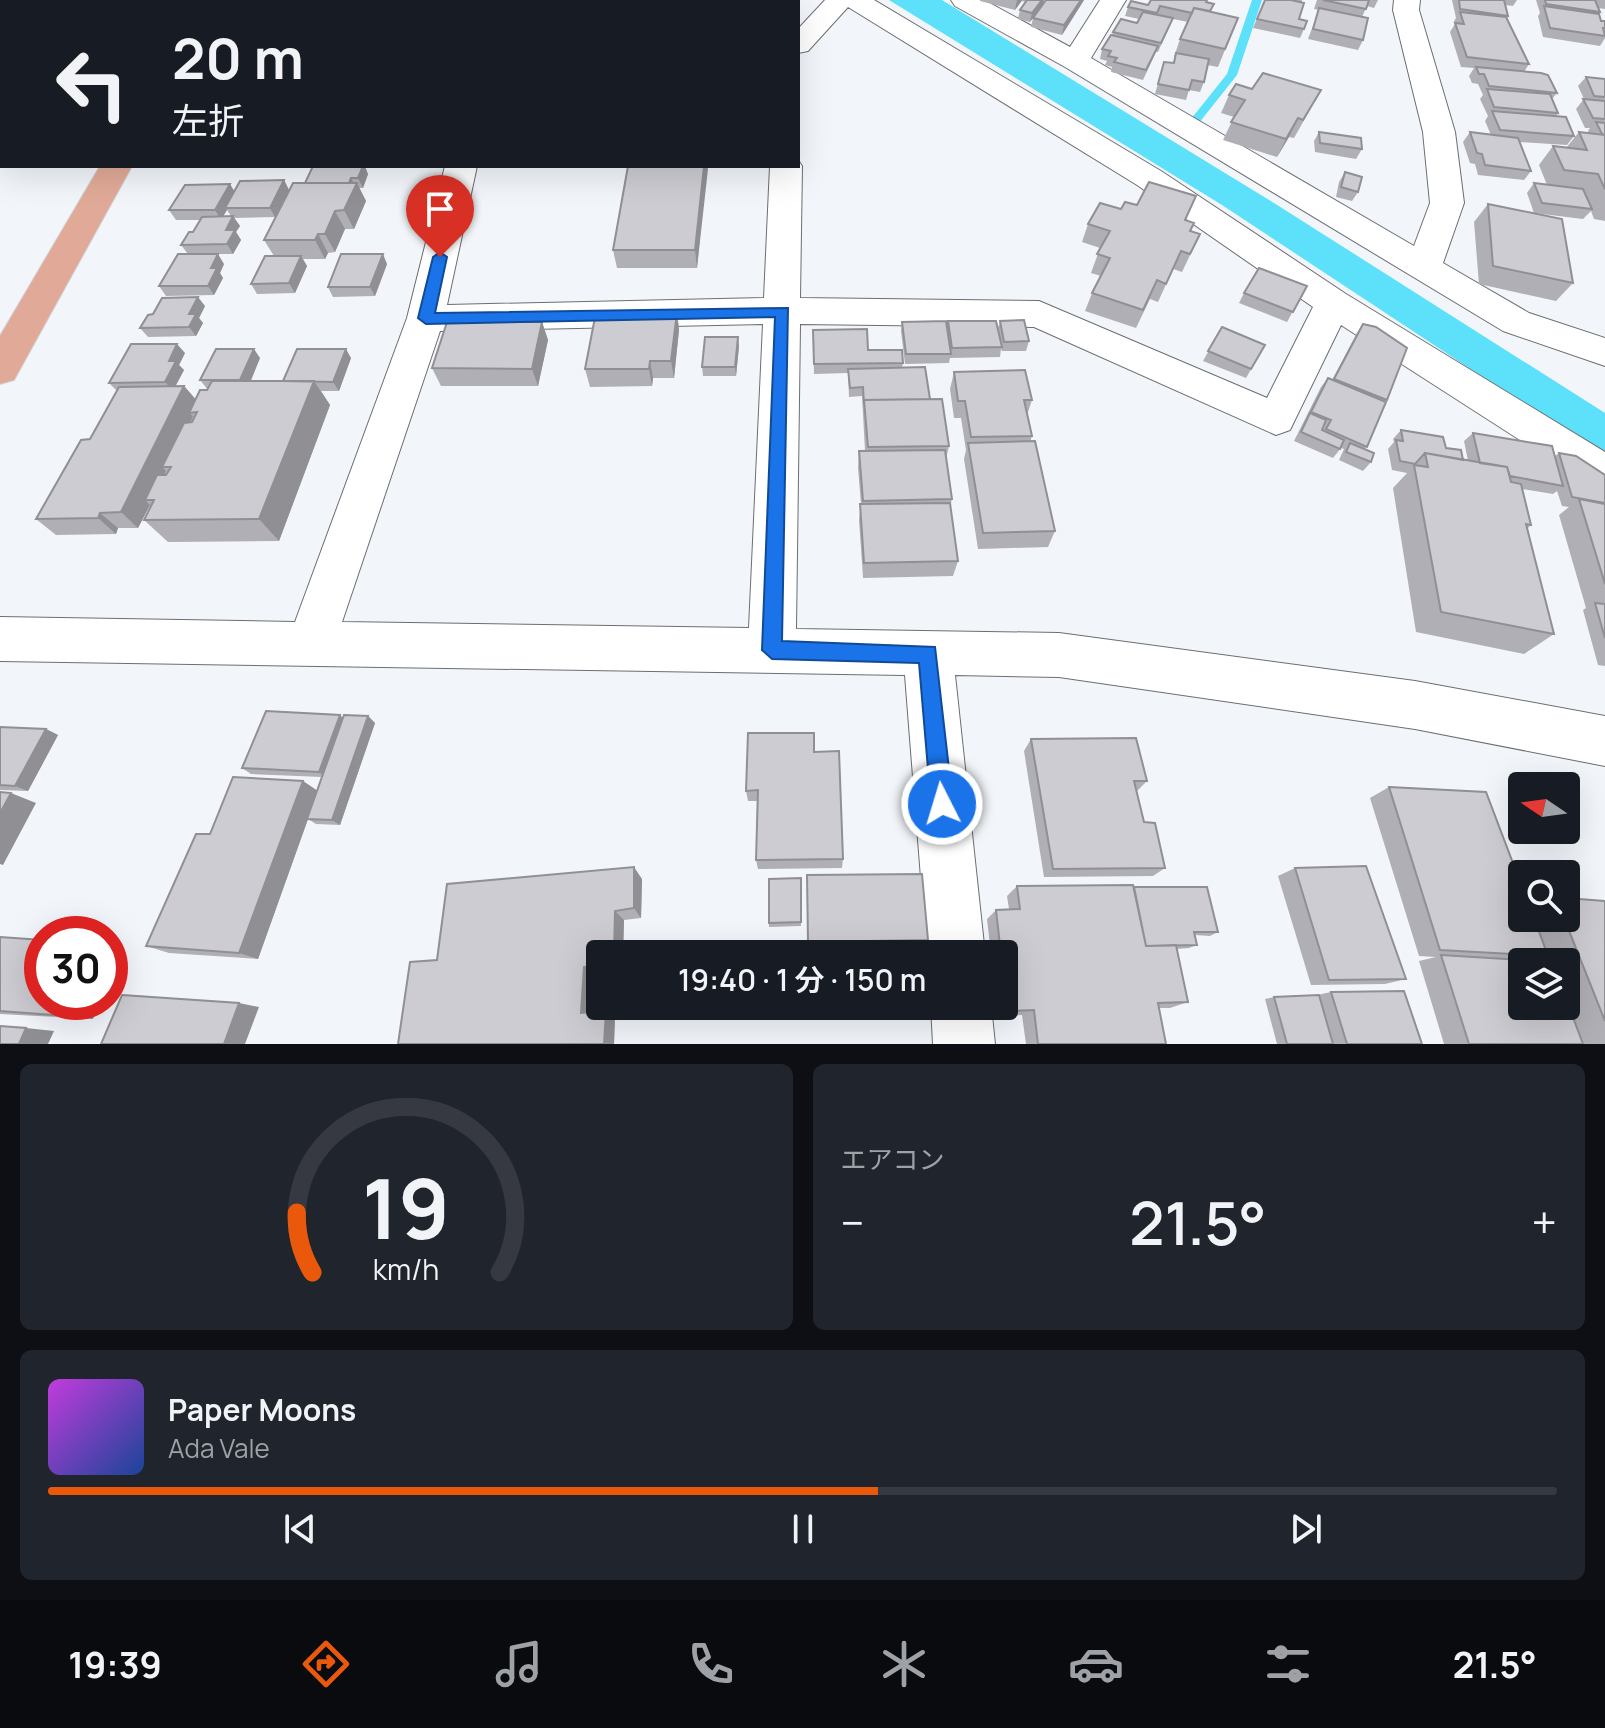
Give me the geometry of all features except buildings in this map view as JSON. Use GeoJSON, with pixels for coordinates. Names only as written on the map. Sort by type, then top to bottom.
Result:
{"type":"FeatureCollection","features":[{"type":"Feature","properties":{"kind":"main road"},"geometry":{"type":"LineString","coordinates":[[0,370],[115,168]]}},
{"type":"Feature","properties":{"kind":"street"},"geometry":{"type":"LineString","coordinates":[[800,43],[840,0]]}},
{"type":"Feature","properties":{"kind":"street"},"geometry":{"type":"LineString","coordinates":[[855,0],[1149,178],[1333,303],[1605,473]]}},
{"type":"Feature","properties":{"kind":"street"},"geometry":{"type":"LineString","coordinates":[[964,0],[1075,61],[1516,322],[1605,352]]}},
{"type":"Feature","properties":{"kind":"street"},"geometry":{"type":"LineString","coordinates":[[1075,61],[1113,0]]}},
{"type":"Feature","properties":{"kind":"street"},"geometry":{"type":"LineString","coordinates":[[1407,0],[1406,10],[1439,132],[1447,203],[1424,266]]}},
{"type":"Feature","properties":{"kind":"street"},"geometry":{"type":"LineString","coordinates":[[311,643],[426,318],[461,168]]}},
{"type":"Feature","properties":{"kind":"street"},"geometry":{"type":"LineString","coordinates":[[772,650],[786,168]]}},
{"type":"Feature","properties":{"kind":"street"},"geometry":{"type":"LineString","coordinates":[[426,318],[783,311],[1039,314],[1276,419],[1333,303]]}},
{"type":"Feature","properties":{"kind":"street"},"geometry":{"type":"LineString","coordinates":[[0,639],[1059,655],[1415,705],[1605,741]]}},
{"type":"Feature","properties":{"kind":"street"},"geometry":{"type":"LineString","coordinates":[[928,654],[955,940]]}},
{"type":"Feature","properties":{"kind":"street"},"geometry":{"type":"LineString","coordinates":[[962,1020],[964,1044]]}},
{"type":"Feature","properties":{"kind":"water"},"geometry":{"type":"Polygon","coordinates":[[[889,0],[942,0],[1274,203],[1605,413],[1605,458],[1222,205],[889,0]]]}},
{"type":"Feature","properties":{"kind":"waterway"},"geometry":{"type":"LineString","coordinates":[[1195,121],[1232,75],[1257,0]]}},
{"type":"Feature","properties":{"kind":"route"},"geometry":{"type":"LineString","coordinates":[[440,257],[426,318],[783,311],[772,650],[928,654],[942,804]]}}]}
